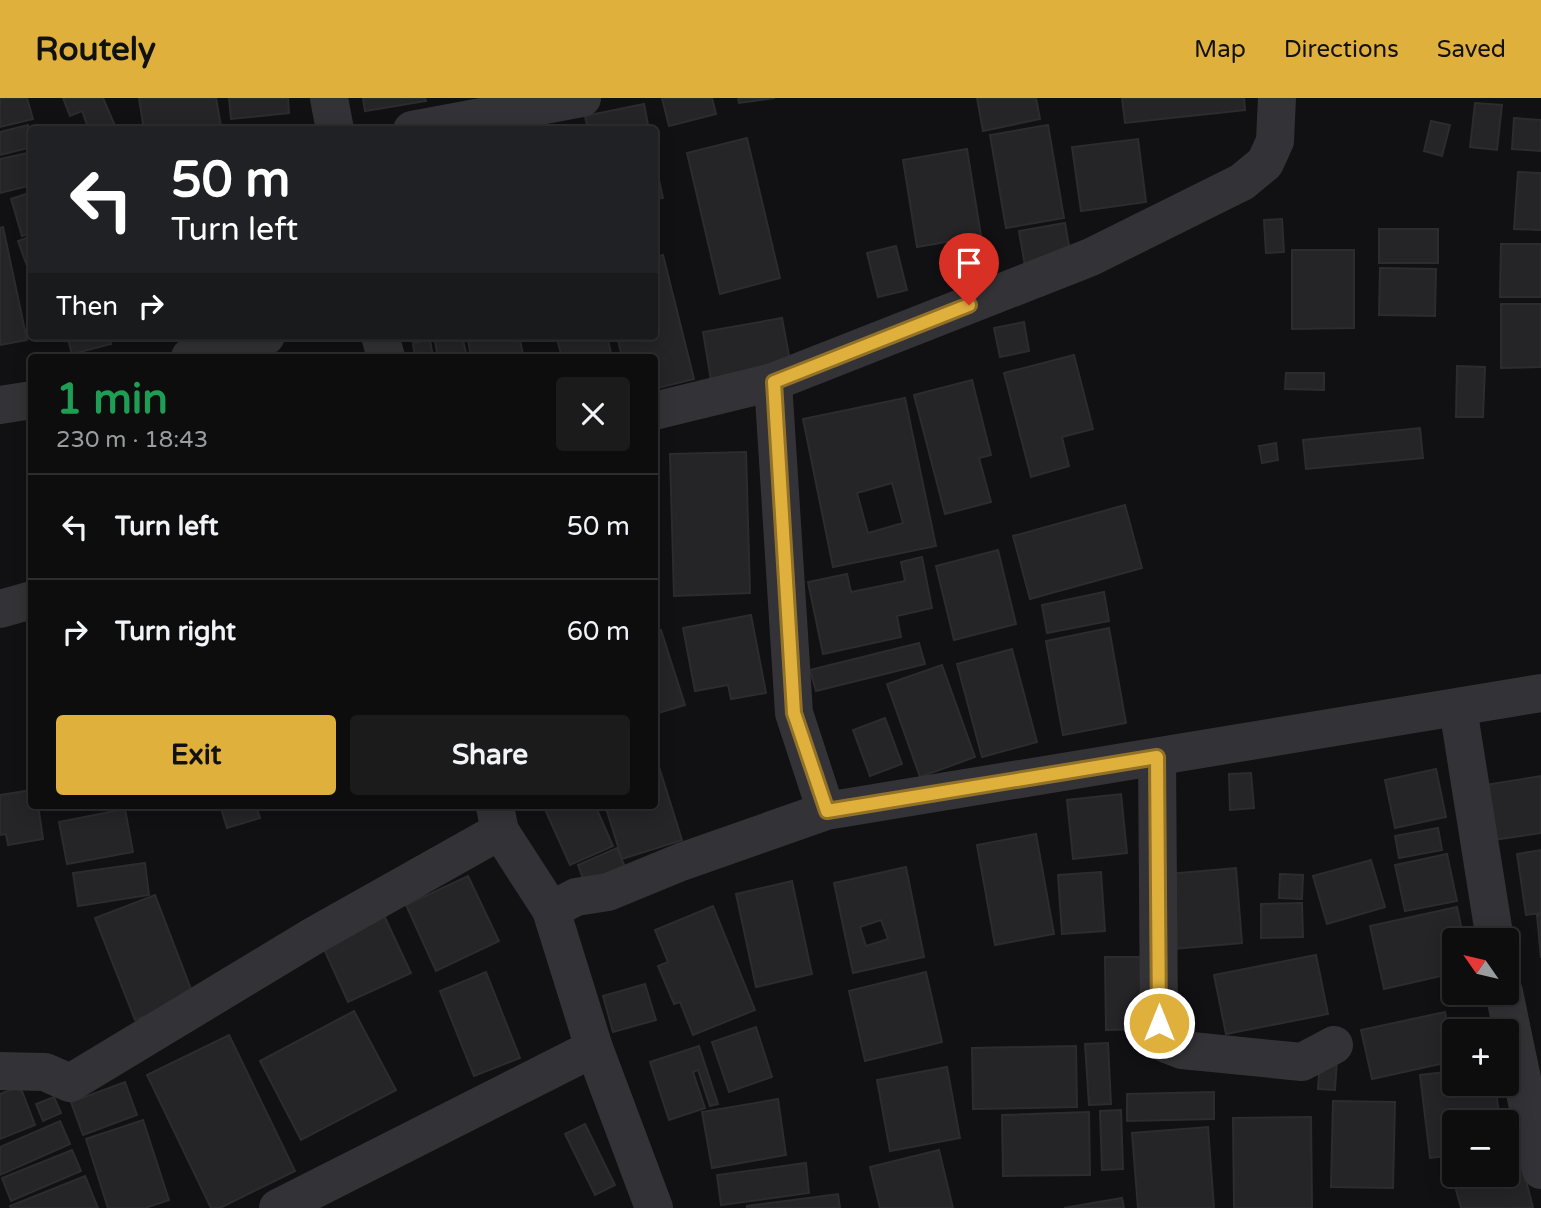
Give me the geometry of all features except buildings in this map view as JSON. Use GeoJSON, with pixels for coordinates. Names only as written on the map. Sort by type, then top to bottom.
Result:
{"type":"FeatureCollection","features":[{"type":"Feature","properties":{"kind":"street"},"geometry":{"type":"LineString","coordinates":[[329,98],[334,126]]}},
{"type":"Feature","properties":{"kind":"street"},"geometry":{"type":"LineString","coordinates":[[433,126],[582,98]]}},
{"type":"Feature","properties":{"kind":"street"},"geometry":{"type":"LineString","coordinates":[[658,410],[774,382],[1091,257],[1242,182],[1265,163],[1275,141],[1277,98]]}},
{"type":"Feature","properties":{"kind":"street"},"geometry":{"type":"LineString","coordinates":[[201,354],[252,340]]}},
{"type":"Feature","properties":{"kind":"street"},"geometry":{"type":"LineString","coordinates":[[774,382],[794,713],[827,811]]}},
{"type":"Feature","properties":{"kind":"street"},"geometry":{"type":"LineString","coordinates":[[0,405],[28,401]]}},
{"type":"Feature","properties":{"kind":"street"},"geometry":{"type":"LineString","coordinates":[[0,609],[28,601]]}},
{"type":"Feature","properties":{"kind":"street"},"geometry":{"type":"LineString","coordinates":[[551,910],[576,897],[608,892],[681,862],[827,811],[1541,693]]}},
{"type":"Feature","properties":{"kind":"street"},"geometry":{"type":"LineString","coordinates":[[1458,708],[1493,928]]}},
{"type":"Feature","properties":{"kind":"street"},"geometry":{"type":"LineString","coordinates":[[1157,757],[1159,1023],[1164,1043],[1182,1050],[1302,1062],[1334,1045]]}},
{"type":"Feature","properties":{"kind":"street"},"geometry":{"type":"LineString","coordinates":[[0,1071],[45,1072],[69,1083],[315,935],[497,818],[551,910],[594,1048],[654,1208]]}},
{"type":"Feature","properties":{"kind":"street"},"geometry":{"type":"LineString","coordinates":[[1507,1005],[1541,1170]]}},
{"type":"Feature","properties":{"kind":"street"},"geometry":{"type":"LineString","coordinates":[[278,1208],[594,1048]]}},
{"type":"Feature","properties":{"kind":"route"},"geometry":{"type":"LineString","coordinates":[[969,305],[774,382],[794,713],[827,811],[1157,757],[1159,1023]]}}]}
